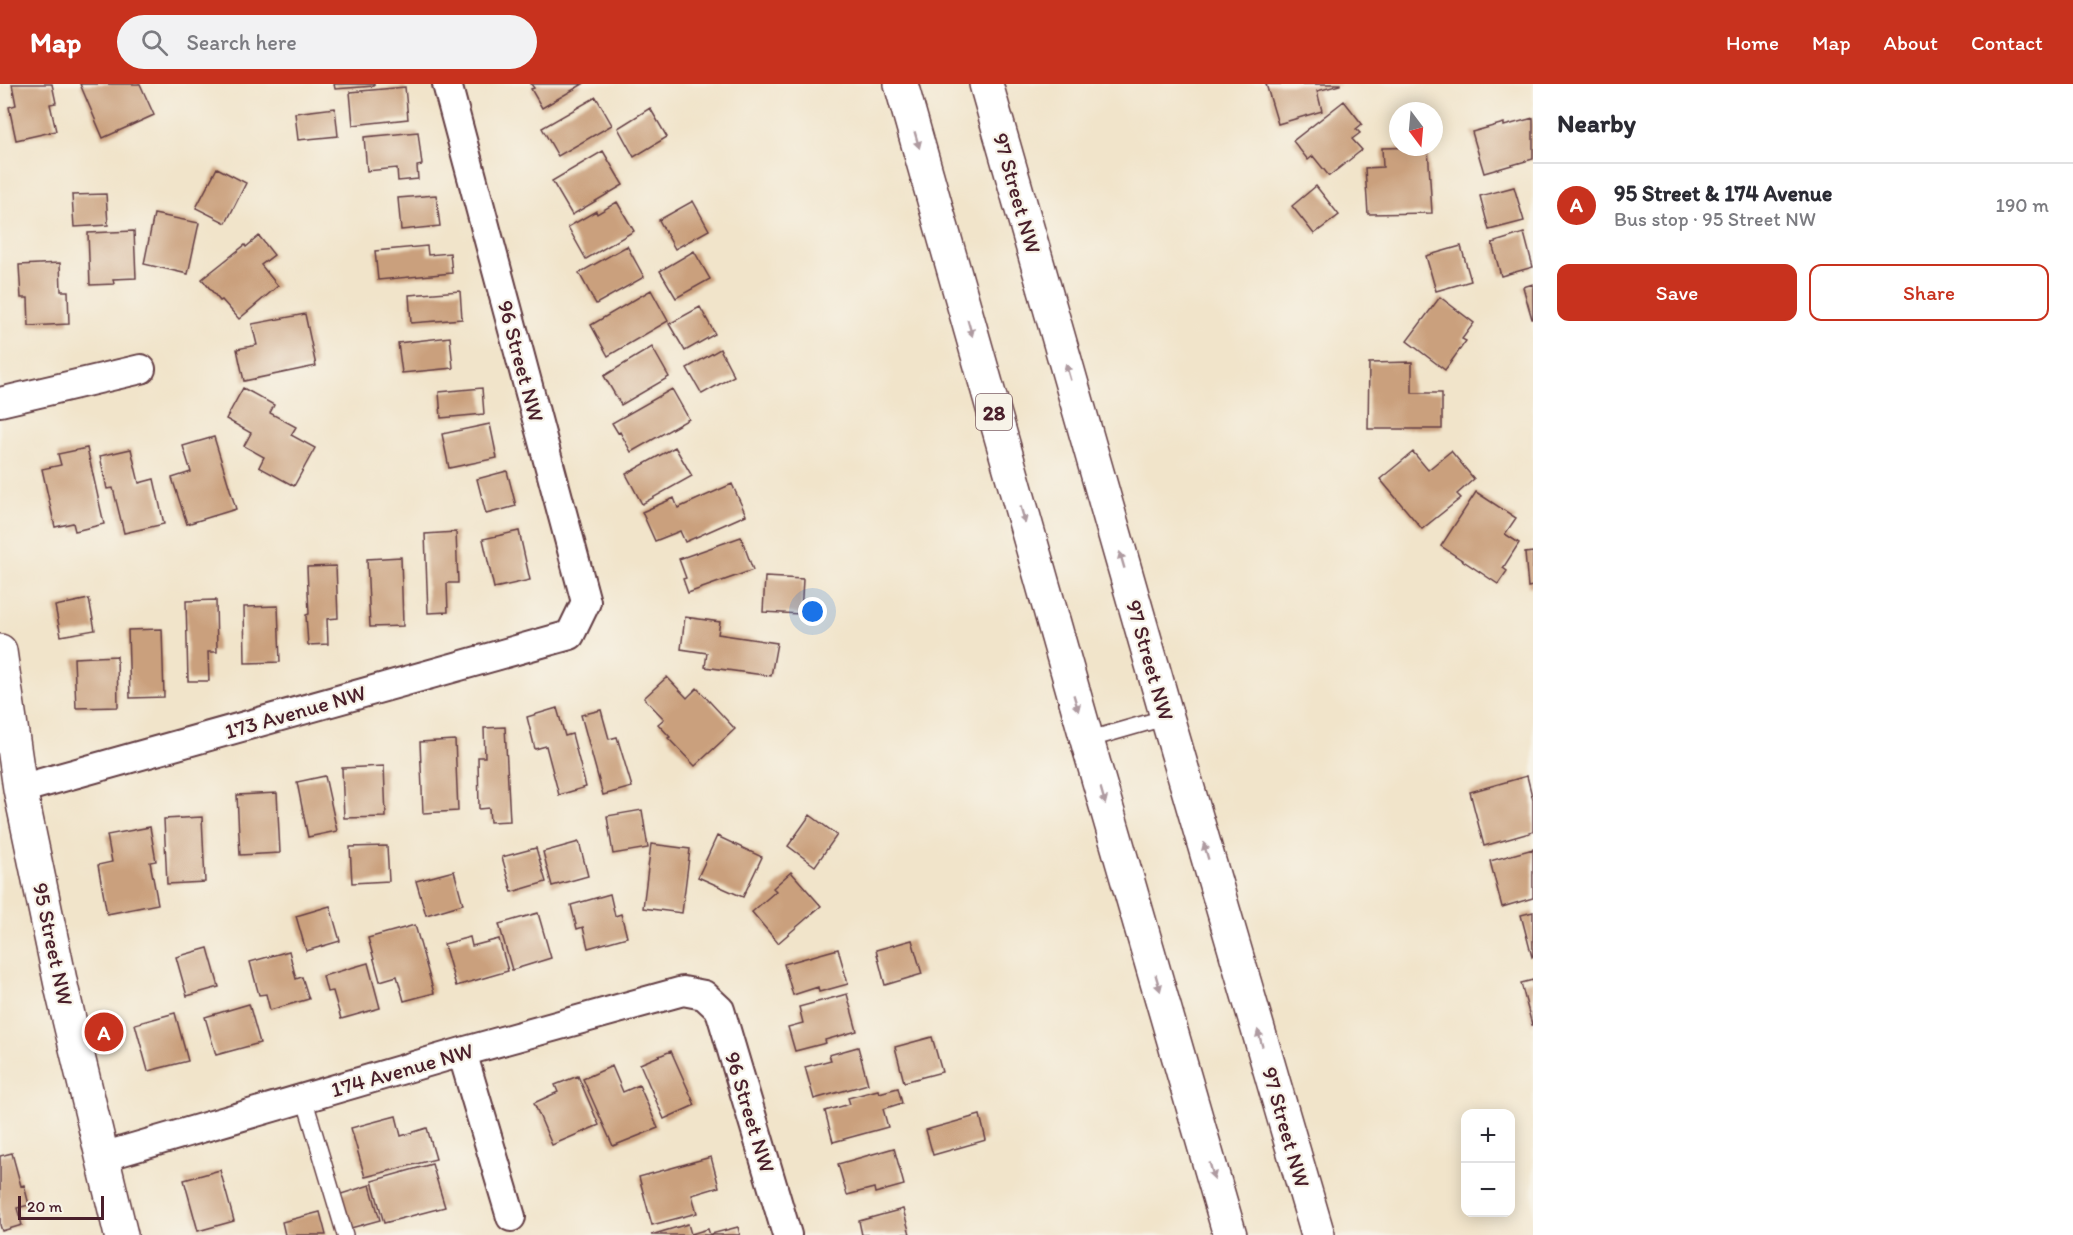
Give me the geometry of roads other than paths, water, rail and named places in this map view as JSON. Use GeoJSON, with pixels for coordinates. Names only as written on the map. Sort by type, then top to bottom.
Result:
{"type":"FeatureCollection","features":[{"type":"Feature","properties":{"kind":"main road","name":"28"},"geometry":{"type":"LineString","coordinates":[[901,84],[1087,740]]}},
{"type":"Feature","properties":{"kind":"main road","name":"97 Street NW"},"geometry":{"type":"LineString","coordinates":[[986,84],[1318,1235]]}},
{"type":"Feature","properties":{"kind":"main road","name":"95 Street NW"},"geometry":{"type":"LineString","coordinates":[[0,651],[20,789],[62,990],[121,1235]]}},
{"type":"Feature","properties":{"kind":"main road"},"geometry":{"type":"LineString","coordinates":[[1087,740],[1230,1235]]}},
{"type":"Feature","properties":{"kind":"street","name":"96 Street NW"},"geometry":{"type":"LineString","coordinates":[[447,84],[586,602],[570,634]]}},
{"type":"Feature","properties":{"kind":"street"},"geometry":{"type":"LineString","coordinates":[[0,402],[141,369]]}},
{"type":"Feature","properties":{"kind":"street","name":"173 Avenue NW"},"geometry":{"type":"LineString","coordinates":[[20,789],[570,634]]}},
{"type":"Feature","properties":{"kind":"street","name":"174 Avenue NW"},"geometry":{"type":"LineString","coordinates":[[102,1157],[462,1052],[674,994],[683,992],[704,995]]}},
{"type":"Feature","properties":{"kind":"street","name":"96 Street NW"},"geometry":{"type":"LineString","coordinates":[[704,995],[720,1010],[787,1235]]}},
{"type":"Feature","properties":{"kind":"street"},"geometry":{"type":"LineString","coordinates":[[462,1052],[511,1217]]}},
{"type":"Feature","properties":{"kind":"lane"},"geometry":{"type":"LineString","coordinates":[[1087,740],[1167,717]]}},
{"type":"Feature","properties":{"kind":"lane"},"geometry":{"type":"LineString","coordinates":[[304,1098],[345,1235]]}},
{"type":"Feature","properties":{"kind":"place","name":"95 Street & 174 Avenue"},"geometry":{"type":"Point","coordinates":[104,1032]}}]}
